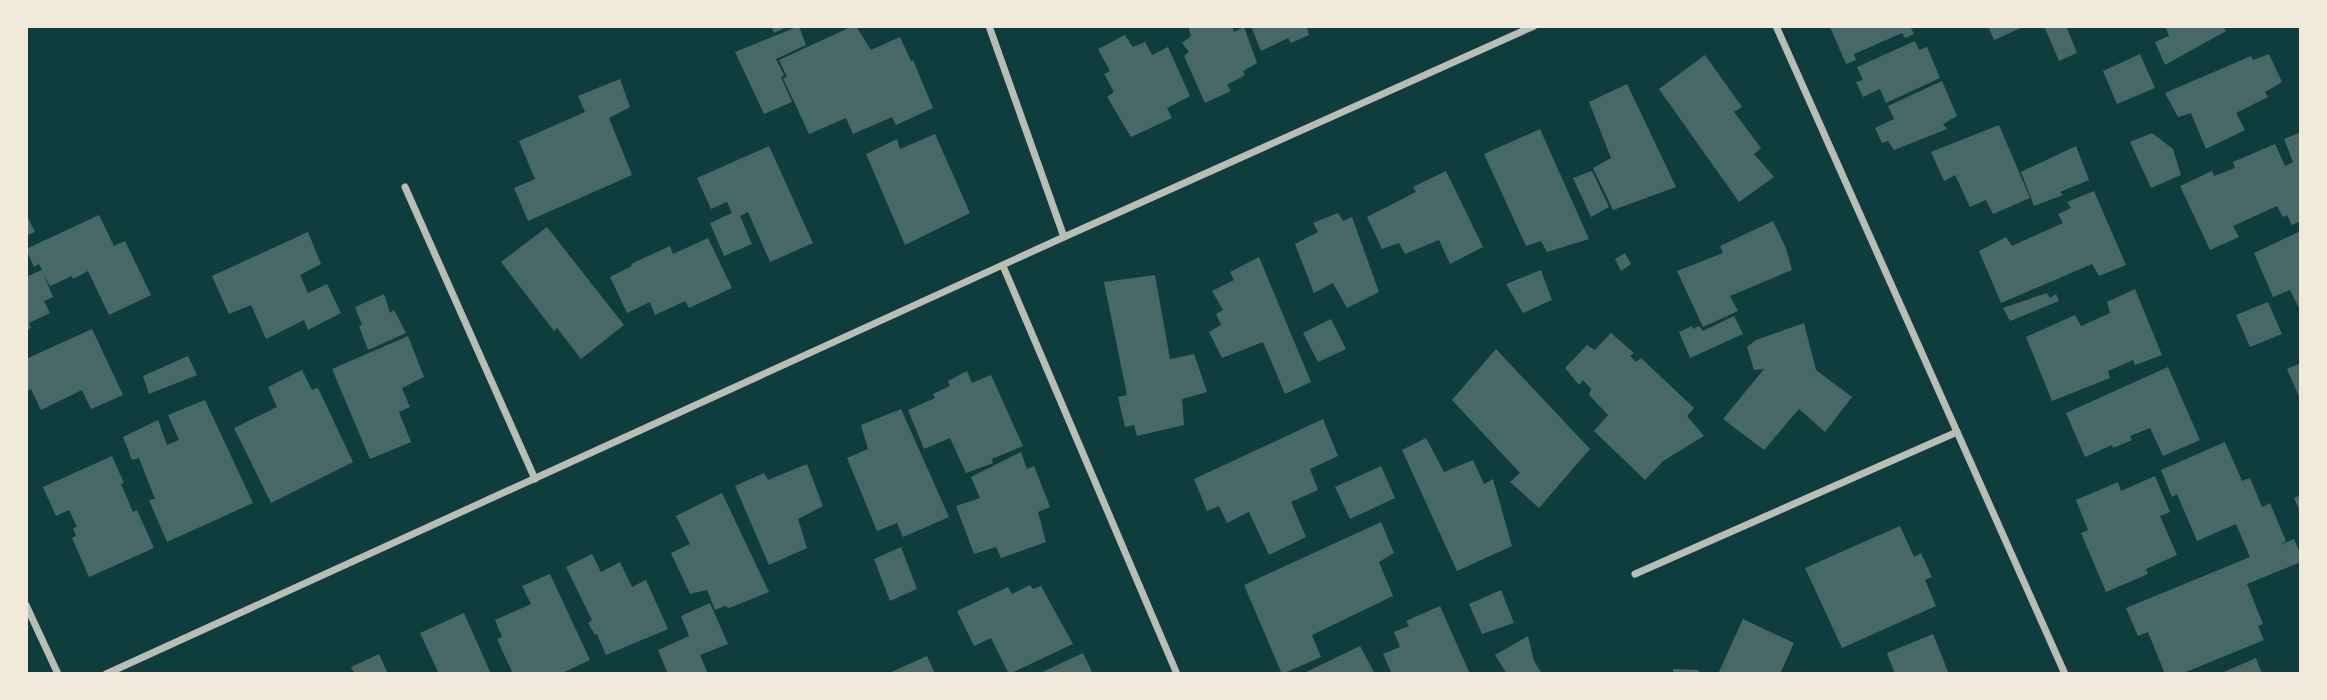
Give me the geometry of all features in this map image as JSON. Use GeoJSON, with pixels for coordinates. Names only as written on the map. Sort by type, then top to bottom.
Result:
{"type":"FeatureCollection","features":[{"type":"Feature","properties":{"kind":"street"},"geometry":{"type":"LineString","coordinates":[[989,26],[1064,237]]}},
{"type":"Feature","properties":{"kind":"street"},"geometry":{"type":"LineString","coordinates":[[106,674],[1534,26]]}},
{"type":"Feature","properties":{"kind":"street"},"geometry":{"type":"LineString","coordinates":[[1776,26],[2065,674]]}},
{"type":"Feature","properties":{"kind":"street"},"geometry":{"type":"LineString","coordinates":[[405,187],[535,479]]}},
{"type":"Feature","properties":{"kind":"street"},"geometry":{"type":"LineString","coordinates":[[1003,266],[1177,674]]}},
{"type":"Feature","properties":{"kind":"street"},"geometry":{"type":"LineString","coordinates":[[1634,574],[1957,432]]}},
{"type":"Feature","properties":{"kind":"street"},"geometry":{"type":"LineString","coordinates":[[26,605],[58,674]]}},
{"type":"Feature","properties":{"kind":"building"},"geometry":{"type":"Polygon","coordinates":[[[771,26],[789,26],[774,33],[771,26]]]}},
{"type":"Feature","properties":{"kind":"building"},"geometry":{"type":"Polygon","coordinates":[[[799,26],[806,45],[776,59],[792,102],[764,114],[735,52],[799,26]]]}},
{"type":"Feature","properties":{"kind":"building"},"geometry":{"type":"Polygon","coordinates":[[[856,26],[871,50],[900,37],[933,108],[896,125],[892,117],[853,134],[846,118],[809,134],[783,78],[787,77],[779,60],[856,26]]]}},
{"type":"Feature","properties":{"kind":"building"},"geometry":{"type":"Polygon","coordinates":[[[1188,26],[1232,26],[1234,32],[1244,27],[1257,63],[1243,71],[1245,75],[1227,85],[1231,91],[1205,103],[1184,56],[1189,52],[1182,43],[1191,36],[1188,26]]]}},
{"type":"Feature","properties":{"kind":"building"},"geometry":{"type":"Polygon","coordinates":[[[1251,26],[1311,26],[1307,28],[1309,35],[1291,43],[1288,38],[1261,51],[1251,26]]]}},
{"type":"Feature","properties":{"kind":"building"},"geometry":{"type":"Polygon","coordinates":[[[1910,26],[1914,34],[1905,38],[1902,33],[1854,54],[1856,60],[1846,64],[1830,27],[1910,26]]]}},
{"type":"Feature","properties":{"kind":"building"},"geometry":{"type":"Polygon","coordinates":[[[1988,26],[2025,26],[1994,40],[1988,26]]]}},
{"type":"Feature","properties":{"kind":"building"},"geometry":{"type":"Polygon","coordinates":[[[2044,26],[2066,26],[2077,53],[2059,61],[2044,26]]]}},
{"type":"Feature","properties":{"kind":"building"},"geometry":{"type":"Polygon","coordinates":[[[2165,26],[2223,26],[2226,31],[2165,65],[2155,42],[2169,36],[2165,26]]]}},
{"type":"Feature","properties":{"kind":"building"},"geometry":{"type":"Polygon","coordinates":[[[1125,35],[1133,47],[1145,42],[1152,55],[1168,47],[1190,96],[1167,108],[1172,118],[1131,137],[1107,97],[1114,92],[1104,74],[1110,71],[1098,49],[1125,35]]]}},
{"type":"Feature","properties":{"kind":"building"},"geometry":{"type":"Polygon","coordinates":[[[1915,41],[1919,50],[1927,47],[1940,78],[1886,103],[1880,89],[1863,97],[1856,82],[1863,80],[1857,67],[1915,41]]]}},
{"type":"Feature","properties":{"kind":"building"},"geometry":{"type":"Polygon","coordinates":[[[2140,54],[2155,88],[2117,104],[2103,71],[2140,54]]]}},
{"type":"Feature","properties":{"kind":"building"},"geometry":{"type":"Polygon","coordinates":[[[2269,54],[2282,82],[2265,92],[2268,97],[2236,113],[2245,130],[2206,149],[2191,113],[2178,117],[2165,93],[2251,56],[2253,60],[2269,54]]]}},
{"type":"Feature","properties":{"kind":"building"},"geometry":{"type":"Polygon","coordinates":[[[1705,55],[1742,107],[1734,112],[1761,148],[1754,154],[1774,177],[1739,202],[1659,89],[1705,55]]]}},
{"type":"Feature","properties":{"kind":"building"},"geometry":{"type":"Polygon","coordinates":[[[620,79],[630,107],[609,118],[632,175],[528,221],[514,188],[535,179],[519,141],[585,112],[578,96],[620,79]]]}},
{"type":"Feature","properties":{"kind":"building"},"geometry":{"type":"Polygon","coordinates":[[[1942,81],[1957,116],[1943,124],[1947,129],[1894,150],[1888,141],[1882,143],[1875,128],[1894,119],[1888,106],[1942,81]]]}},
{"type":"Feature","properties":{"kind":"building"},"geometry":{"type":"Polygon","coordinates":[[[1627,84],[1676,187],[1613,210],[1593,168],[1611,158],[1589,102],[1627,84]]]}},
{"type":"Feature","properties":{"kind":"building"},"geometry":{"type":"Polygon","coordinates":[[[1999,125],[2030,198],[1993,214],[1986,200],[1970,207],[1955,175],[1944,181],[1931,152],[1999,125]]]}},
{"type":"Feature","properties":{"kind":"building"},"geometry":{"type":"Polygon","coordinates":[[[1540,129],[1589,239],[1547,252],[1541,241],[1526,246],[1484,154],[1540,129]]]}},
{"type":"Feature","properties":{"kind":"building"},"geometry":{"type":"Polygon","coordinates":[[[2301,132],[2301,221],[2292,225],[2287,215],[2283,217],[2277,206],[2233,226],[2239,237],[2210,250],[2180,186],[2212,171],[2214,176],[2235,168],[2233,162],[2275,144],[2285,166],[2293,162],[2284,139],[2301,132]]]}},
{"type":"Feature","properties":{"kind":"building"},"geometry":{"type":"Polygon","coordinates":[[[2152,133],[2173,149],[2181,175],[2151,188],[2130,142],[2152,133]]]}},
{"type":"Feature","properties":{"kind":"building"},"geometry":{"type":"Polygon","coordinates":[[[935,134],[970,213],[905,245],[866,154],[897,139],[900,149],[935,134]]]}},
{"type":"Feature","properties":{"kind":"building"},"geometry":{"type":"Polygon","coordinates":[[[769,146],[813,243],[770,262],[748,212],[740,216],[752,244],[724,256],[710,223],[732,213],[727,202],[711,209],[697,178],[769,146]]]}},
{"type":"Feature","properties":{"kind":"building"},"geometry":{"type":"Polygon","coordinates":[[[2076,146],[2089,180],[2060,192],[2063,195],[2034,206],[2021,172],[2076,146]]]}},
{"type":"Feature","properties":{"kind":"building"},"geometry":{"type":"Polygon","coordinates":[[[1446,171],[1483,247],[1450,264],[1439,240],[1405,254],[1399,243],[1382,249],[1367,217],[1416,192],[1413,187],[1446,171]]]}},
{"type":"Feature","properties":{"kind":"building"},"geometry":{"type":"Polygon","coordinates":[[[1592,171],[1609,207],[1591,217],[1573,178],[1592,171]]]}},
{"type":"Feature","properties":{"kind":"building"},"geometry":{"type":"Polygon","coordinates":[[[2094,191],[2126,265],[2099,276],[2092,264],[2001,303],[1979,251],[2006,237],[2012,246],[2063,223],[2058,214],[2071,208],[2067,202],[2094,191]]]}},
{"type":"Feature","properties":{"kind":"building"},"geometry":{"type":"Polygon","coordinates":[[[1338,213],[1343,221],[1352,217],[1379,292],[1347,308],[1333,283],[1314,293],[1295,244],[1318,232],[1313,223],[1338,213]]]}},
{"type":"Feature","properties":{"kind":"building"},"geometry":{"type":"Polygon","coordinates":[[[26,214],[35,232],[26,236],[26,214]]]}},
{"type":"Feature","properties":{"kind":"building"},"geometry":{"type":"Polygon","coordinates":[[[99,215],[114,246],[125,241],[151,295],[109,315],[88,271],[50,286],[43,273],[53,297],[44,301],[50,313],[29,323],[31,328],[26,330],[26,277],[42,270],[39,264],[34,267],[26,249],[99,215]]]}},
{"type":"Feature","properties":{"kind":"building"},"geometry":{"type":"Polygon","coordinates":[[[1773,221],[1786,248],[1792,270],[1730,296],[1738,311],[1703,327],[1677,271],[1723,253],[1720,246],[1773,221]]]}},
{"type":"Feature","properties":{"kind":"building"},"geometry":{"type":"Polygon","coordinates":[[[547,227],[624,325],[581,359],[557,328],[554,331],[501,262],[547,227]]]}},
{"type":"Feature","properties":{"kind":"building"},"geometry":{"type":"Polygon","coordinates":[[[2301,231],[2299,308],[2290,290],[2273,297],[2254,253],[2301,231]]]}},
{"type":"Feature","properties":{"kind":"building"},"geometry":{"type":"Polygon","coordinates":[[[308,232],[321,264],[300,275],[308,293],[327,284],[341,313],[308,330],[304,320],[266,339],[251,305],[229,314],[212,276],[308,232]]]}},
{"type":"Feature","properties":{"kind":"building"},"geometry":{"type":"Polygon","coordinates":[[[708,238],[732,288],[689,308],[685,301],[655,315],[650,302],[627,313],[610,277],[670,246],[673,254],[708,238]]]}},
{"type":"Feature","properties":{"kind":"building"},"geometry":{"type":"Polygon","coordinates":[[[1625,253],[1631,264],[1621,271],[1615,259],[1625,253]]]}},
{"type":"Feature","properties":{"kind":"building"},"geometry":{"type":"Polygon","coordinates":[[[1259,257],[1311,382],[1285,394],[1263,342],[1222,358],[1209,332],[1221,325],[1216,314],[1223,310],[1212,291],[1234,280],[1230,272],[1259,257]]]}},
{"type":"Feature","properties":{"kind":"building"},"geometry":{"type":"Polygon","coordinates":[[[1541,270],[1552,300],[1523,313],[1506,284],[1541,270]]]}},
{"type":"Feature","properties":{"kind":"building"},"geometry":{"type":"Polygon","coordinates":[[[1155,275],[1170,359],[1194,354],[1207,392],[1182,399],[1184,425],[1137,436],[1134,425],[1125,427],[1118,397],[1127,395],[1104,282],[1155,275]]]}},
{"type":"Feature","properties":{"kind":"building"},"geometry":{"type":"Polygon","coordinates":[[[2135,289],[2162,355],[2135,365],[2133,360],[2108,371],[2110,378],[2052,401],[2026,337],[2075,315],[2081,326],[2110,313],[2107,302],[2135,289]]]}},
{"type":"Feature","properties":{"kind":"building"},"geometry":{"type":"Polygon","coordinates":[[[2047,293],[2050,298],[2056,294],[2059,301],[2010,321],[2003,308],[2047,293]]]}},
{"type":"Feature","properties":{"kind":"building"},"geometry":{"type":"Polygon","coordinates":[[[384,294],[390,313],[394,310],[406,333],[368,350],[355,307],[384,294]]]}},
{"type":"Feature","properties":{"kind":"building"},"geometry":{"type":"Polygon","coordinates":[[[2268,302],[2282,334],[2250,347],[2236,315],[2268,302]]]}},
{"type":"Feature","properties":{"kind":"building"},"geometry":{"type":"Polygon","coordinates":[[[1734,316],[1743,334],[1690,358],[1679,332],[1692,326],[1693,329],[1699,326],[1703,331],[1734,316]]]}},
{"type":"Feature","properties":{"kind":"building"},"geometry":{"type":"Polygon","coordinates":[[[1331,319],[1346,349],[1318,362],[1303,333],[1331,319]]]}},
{"type":"Feature","properties":{"kind":"building"},"geometry":{"type":"Polygon","coordinates":[[[1804,323],[1816,370],[1852,397],[1825,432],[1799,409],[1764,450],[1723,419],[1764,369],[1754,370],[1747,347],[1756,340],[1804,323]]]}},
{"type":"Feature","properties":{"kind":"building"},"geometry":{"type":"Polygon","coordinates":[[[92,329],[123,395],[91,409],[82,390],[41,410],[31,389],[26,391],[26,359],[92,329]]]}},
{"type":"Feature","properties":{"kind":"building"},"geometry":{"type":"Polygon","coordinates":[[[1611,333],[1634,353],[1630,356],[1636,362],[1641,358],[1694,408],[1687,416],[1704,436],[1663,461],[1645,480],[1594,431],[1608,415],[1589,395],[1591,389],[1583,380],[1579,385],[1565,368],[1587,345],[1595,350],[1611,333]]]}},
{"type":"Feature","properties":{"kind":"building"},"geometry":{"type":"Polygon","coordinates":[[[408,336],[424,377],[402,388],[410,407],[399,412],[411,442],[370,459],[332,369],[408,336]]]}},
{"type":"Feature","properties":{"kind":"building"},"geometry":{"type":"Polygon","coordinates":[[[1496,349],[1590,449],[1539,508],[1510,482],[1520,473],[1452,400],[1496,349]]]}},
{"type":"Feature","properties":{"kind":"building"},"geometry":{"type":"Polygon","coordinates":[[[188,356],[197,375],[149,394],[143,376],[188,356]]]}},
{"type":"Feature","properties":{"kind":"building"},"geometry":{"type":"Polygon","coordinates":[[[2301,363],[2301,401],[2287,369],[2301,363]]]}},
{"type":"Feature","properties":{"kind":"building"},"geometry":{"type":"Polygon","coordinates":[[[2168,367],[2200,440],[2163,456],[2150,428],[2130,436],[2132,440],[2113,448],[2112,445],[2085,457],[2066,413],[2168,367]]]}},
{"type":"Feature","properties":{"kind":"building"},"geometry":{"type":"Polygon","coordinates":[[[302,370],[312,390],[318,388],[353,462],[271,503],[234,428],[277,407],[268,387],[302,370]]]}},
{"type":"Feature","properties":{"kind":"building"},"geometry":{"type":"Polygon","coordinates":[[[967,371],[972,383],[991,375],[1023,446],[992,459],[993,463],[966,473],[950,438],[924,449],[908,410],[935,398],[933,394],[950,386],[948,381],[967,371]]]}},
{"type":"Feature","properties":{"kind":"building"},"geometry":{"type":"Polygon","coordinates":[[[205,400],[253,503],[167,542],[149,500],[155,499],[139,458],[132,460],[123,437],[158,420],[167,445],[179,440],[168,415],[205,400]]]}},
{"type":"Feature","properties":{"kind":"building"},"geometry":{"type":"Polygon","coordinates":[[[901,409],[949,517],[903,537],[897,523],[877,531],[847,458],[868,449],[861,425],[901,409]]]}},
{"type":"Feature","properties":{"kind":"building"},"geometry":{"type":"Polygon","coordinates":[[[1323,419],[1338,456],[1310,469],[1318,490],[1291,502],[1306,537],[1269,555],[1249,512],[1227,523],[1219,506],[1207,511],[1194,479],[1323,419]]]}},
{"type":"Feature","properties":{"kind":"building"},"geometry":{"type":"Polygon","coordinates":[[[1426,438],[1444,472],[1473,460],[1484,484],[1493,479],[1512,546],[1457,571],[1402,450],[1426,438]]]}},
{"type":"Feature","properties":{"kind":"building"},"geometry":{"type":"Polygon","coordinates":[[[2225,442],[2242,481],[2250,478],[2262,507],[2270,503],[2286,541],[2280,545],[2294,539],[2301,562],[2247,584],[2263,624],[2258,626],[2264,640],[2181,674],[2165,674],[2148,632],[2138,636],[2126,608],[2250,557],[2236,524],[2197,541],[2177,494],[2172,497],[2161,470],[2225,442]]]}},
{"type":"Feature","properties":{"kind":"building"},"geometry":{"type":"Polygon","coordinates":[[[1021,452],[1027,469],[1034,466],[1050,507],[1038,512],[1046,542],[1001,558],[996,547],[974,554],[956,506],[980,498],[971,477],[1021,452]]]}},
{"type":"Feature","properties":{"kind":"building"},"geometry":{"type":"Polygon","coordinates":[[[112,456],[133,512],[137,510],[154,548],[89,577],[72,538],[76,536],[73,528],[77,527],[69,510],[56,516],[43,487],[112,456]]]}},
{"type":"Feature","properties":{"kind":"building"},"geometry":{"type":"Polygon","coordinates":[[[807,464],[823,506],[798,519],[807,548],[769,565],[735,486],[764,473],[768,480],[807,464]]]}},
{"type":"Feature","properties":{"kind":"building"},"geometry":{"type":"Polygon","coordinates":[[[1381,466],[1395,498],[1350,519],[1335,487],[1381,466]]]}},
{"type":"Feature","properties":{"kind":"building"},"geometry":{"type":"Polygon","coordinates":[[[2155,476],[2170,512],[2160,516],[2177,555],[2146,569],[2148,574],[2106,592],[2081,533],[2088,530],[2076,500],[2118,482],[2121,491],[2155,476]]]}},
{"type":"Feature","properties":{"kind":"building"},"geometry":{"type":"Polygon","coordinates":[[[722,493],[769,592],[729,608],[725,606],[715,610],[707,590],[690,594],[671,553],[690,544],[676,516],[722,493]]]}},
{"type":"Feature","properties":{"kind":"building"},"geometry":{"type":"Polygon","coordinates":[[[2301,495],[2301,514],[2294,498],[2301,495]]]}},
{"type":"Feature","properties":{"kind":"building"},"geometry":{"type":"Polygon","coordinates":[[[1381,522],[1394,553],[1379,562],[1393,596],[1312,635],[1321,657],[1282,674],[1244,585],[1381,522]]]}},
{"type":"Feature","properties":{"kind":"building"},"geometry":{"type":"Polygon","coordinates":[[[1900,526],[1914,557],[1921,553],[1932,577],[1925,580],[1936,606],[1842,648],[1805,568],[1900,526]]]}},
{"type":"Feature","properties":{"kind":"building"},"geometry":{"type":"Polygon","coordinates":[[[901,547],[917,589],[890,601],[874,559],[901,547]]]}},
{"type":"Feature","properties":{"kind":"building"},"geometry":{"type":"Polygon","coordinates":[[[592,554],[601,572],[620,562],[632,587],[646,580],[668,629],[606,655],[597,634],[595,635],[588,623],[592,620],[566,567],[592,554]]]}},
{"type":"Feature","properties":{"kind":"building"},"geometry":{"type":"Polygon","coordinates":[[[550,574],[590,660],[560,674],[513,674],[497,639],[502,637],[495,620],[531,604],[522,586],[550,574]]]}},
{"type":"Feature","properties":{"kind":"building"},"geometry":{"type":"Polygon","coordinates":[[[1030,585],[1033,589],[1041,586],[1073,644],[1009,674],[991,638],[974,646],[957,611],[1008,587],[1012,594],[1030,585]]]}},
{"type":"Feature","properties":{"kind":"building"},"geometry":{"type":"Polygon","coordinates":[[[1501,590],[1514,623],[1482,634],[1469,604],[1501,590]]]}},
{"type":"Feature","properties":{"kind":"building"},"geometry":{"type":"Polygon","coordinates":[[[710,603],[728,644],[700,655],[708,674],[668,674],[658,650],[689,636],[681,616],[710,603]]]}},
{"type":"Feature","properties":{"kind":"building"},"geometry":{"type":"Polygon","coordinates":[[[1440,606],[1470,674],[1392,674],[1383,654],[1400,647],[1394,632],[1409,626],[1406,621],[1440,606]]]}},
{"type":"Feature","properties":{"kind":"building"},"geometry":{"type":"Polygon","coordinates":[[[464,613],[491,674],[439,674],[420,633],[464,613]]]}},
{"type":"Feature","properties":{"kind":"building"},"geometry":{"type":"Polygon","coordinates":[[[1743,619],[1794,643],[1780,674],[1718,674],[1743,619]]]}},
{"type":"Feature","properties":{"kind":"building"},"geometry":{"type":"Polygon","coordinates":[[[1933,634],[1949,674],[1895,674],[1887,653],[1933,634]]]}},
{"type":"Feature","properties":{"kind":"building"},"geometry":{"type":"Polygon","coordinates":[[[1528,636],[1534,661],[1542,674],[1507,674],[1495,655],[1528,636]]]}},
{"type":"Feature","properties":{"kind":"building"},"geometry":{"type":"Polygon","coordinates":[[[1360,646],[1375,674],[1302,674],[1360,646]]]}},
{"type":"Feature","properties":{"kind":"building"},"geometry":{"type":"Polygon","coordinates":[[[1083,653],[1093,674],[1038,674],[1083,653]]]}},
{"type":"Feature","properties":{"kind":"building"},"geometry":{"type":"Polygon","coordinates":[[[379,654],[388,674],[355,674],[351,667],[379,654]]]}},
{"type":"Feature","properties":{"kind":"building"},"geometry":{"type":"Polygon","coordinates":[[[927,656],[935,674],[887,674],[927,656]]]}},
{"type":"Feature","properties":{"kind":"building"},"geometry":{"type":"Polygon","coordinates":[[[2256,658],[2262,674],[2219,674],[2256,658]]]}},
{"type":"Feature","properties":{"kind":"building"},"geometry":{"type":"Polygon","coordinates":[[[1673,669],[1699,670],[1698,674],[1673,674],[1673,669]]]}}]}
